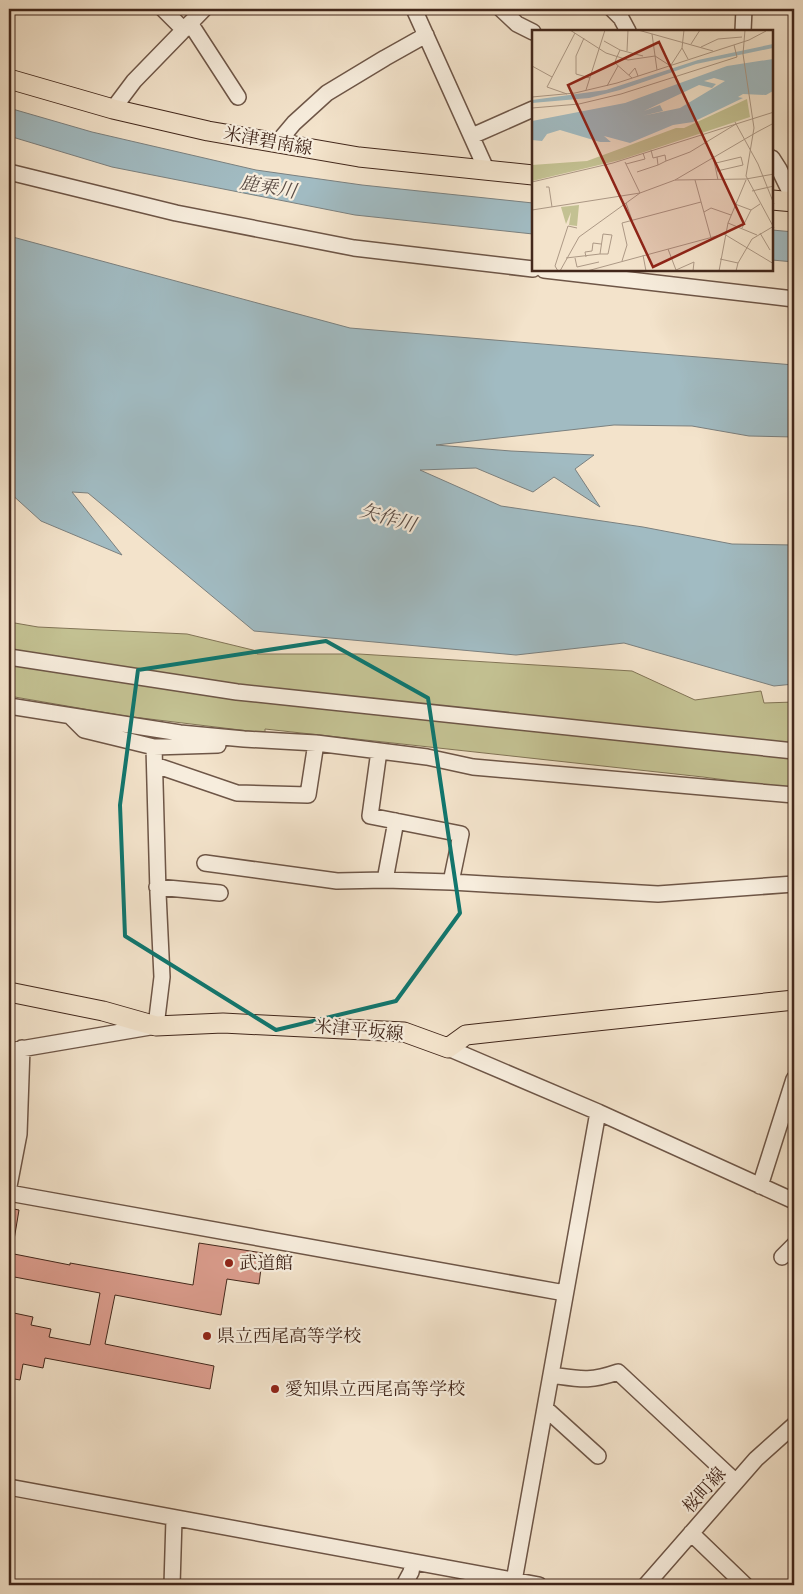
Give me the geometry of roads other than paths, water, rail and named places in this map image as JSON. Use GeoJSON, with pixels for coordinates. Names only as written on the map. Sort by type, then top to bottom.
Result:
{"type":"FeatureCollection","features":[{"type":"Feature","properties":{"kind":"main road","name":"米津碧南線"},"geometry":{"type":"LineString","coordinates":[[9,79],[113,109],[208,130],[359,157],[532,176]]}},
{"type":"Feature","properties":{"kind":"main road"},"geometry":{"type":"LineString","coordinates":[[773,200],[794,201]]}},
{"type":"Feature","properties":{"kind":"main road","name":"米津平坂線"},"geometry":{"type":"LineString","coordinates":[[9,992],[103,1011],[156,1026],[223,1023],[395,1031],[404,1032],[448,1048]]}},
{"type":"Feature","properties":{"kind":"main road"},"geometry":{"type":"LineString","coordinates":[[448,1048],[466,1035],[794,1000]]}},
{"type":"Feature","properties":{"kind":"street"},"geometry":{"type":"LineString","coordinates":[[163,9],[187,26],[238,97]]}},
{"type":"Feature","properties":{"kind":"street"},"geometry":{"type":"LineString","coordinates":[[113,109],[134,81],[204,9]]}},
{"type":"Feature","properties":{"kind":"street"},"geometry":{"type":"LineString","coordinates":[[414,9],[487,171]]}},
{"type":"Feature","properties":{"kind":"street"},"geometry":{"type":"LineString","coordinates":[[501,9],[518,24],[532,31]]}},
{"type":"Feature","properties":{"kind":"street"},"geometry":{"type":"LineString","coordinates":[[612,9],[621,18],[627,30]]}},
{"type":"Feature","properties":{"kind":"street"},"geometry":{"type":"LineString","coordinates":[[743,30],[744,9]]}},
{"type":"Feature","properties":{"kind":"street"},"geometry":{"type":"LineString","coordinates":[[278,142],[294,123],[327,93],[426,35]]}},
{"type":"Feature","properties":{"kind":"street"},"geometry":{"type":"LineString","coordinates":[[472,136],[532,109]]}},
{"type":"Feature","properties":{"kind":"street"},"geometry":{"type":"LineString","coordinates":[[773,160],[794,201]]}},
{"type":"Feature","properties":{"kind":"street"},"geometry":{"type":"LineString","coordinates":[[9,172],[176,212],[354,248],[532,269]]}},
{"type":"Feature","properties":{"kind":"street"},"geometry":{"type":"LineString","coordinates":[[553,271],[794,299]]}},
{"type":"Feature","properties":{"kind":"street"},"geometry":{"type":"LineString","coordinates":[[9,656],[237,692],[794,751]]}},
{"type":"Feature","properties":{"kind":"street"},"geometry":{"type":"LineString","coordinates":[[9,706],[180,733],[244,740],[316,743],[427,757],[473,767],[794,795]]}},
{"type":"Feature","properties":{"kind":"street"},"geometry":{"type":"LineString","coordinates":[[71,716],[84,730],[154,747],[224,745],[244,740]]}},
{"type":"Feature","properties":{"kind":"street"},"geometry":{"type":"LineString","coordinates":[[154,765],[237,793],[308,795],[316,743]]}},
{"type":"Feature","properties":{"kind":"street"},"geometry":{"type":"LineString","coordinates":[[9,1186],[19,1134],[15,1050],[156,1026],[162,977],[154,747]]}},
{"type":"Feature","properties":{"kind":"street"},"geometry":{"type":"LineString","coordinates":[[379,751],[370,816],[461,834],[451,882]]}},
{"type":"Feature","properties":{"kind":"street"},"geometry":{"type":"LineString","coordinates":[[385,880],[396,821]]}},
{"type":"Feature","properties":{"kind":"street"},"geometry":{"type":"LineString","coordinates":[[205,863],[337,881],[451,882],[658,894],[794,884]]}},
{"type":"Feature","properties":{"kind":"street"},"geometry":{"type":"LineString","coordinates":[[158,887],[220,892]]}},
{"type":"Feature","properties":{"kind":"street"},"geometry":{"type":"LineString","coordinates":[[448,1048],[598,1112],[794,1201]]}},
{"type":"Feature","properties":{"kind":"street"},"geometry":{"type":"LineString","coordinates":[[760,1186],[787,1124],[794,1079]]}},
{"type":"Feature","properties":{"kind":"street"},"geometry":{"type":"LineString","coordinates":[[514,1581],[598,1112]]}},
{"type":"Feature","properties":{"kind":"street"},"geometry":{"type":"LineString","coordinates":[[9,1193],[566,1293]]}},
{"type":"Feature","properties":{"kind":"street"},"geometry":{"type":"LineString","coordinates":[[782,1257],[794,1245]]}},
{"type":"Feature","properties":{"kind":"street"},"geometry":{"type":"LineString","coordinates":[[551,1375],[586,1380],[618,1372],[736,1482]]}},
{"type":"Feature","properties":{"kind":"street"},"geometry":{"type":"LineString","coordinates":[[545,1408],[598,1456]]}},
{"type":"Feature","properties":{"kind":"street","name":"桜町線"},"geometry":{"type":"LineString","coordinates":[[646,1585],[756,1460],[794,1425]]}},
{"type":"Feature","properties":{"kind":"street"},"geometry":{"type":"LineString","coordinates":[[9,1487],[539,1585]]}},
{"type":"Feature","properties":{"kind":"street"},"geometry":{"type":"LineString","coordinates":[[172,1585],[174,1519]]}},
{"type":"Feature","properties":{"kind":"street"},"geometry":{"type":"LineString","coordinates":[[691,1533],[745,1585]]}},
{"type":"Feature","properties":{"kind":"street"},"geometry":{"type":"LineString","coordinates":[[404,1585],[411,1572],[413,1562]]}},
{"type":"Feature","properties":{"kind":"water","name":"鹿乗川"},"geometry":{"type":"Polygon","coordinates":[[[9,108],[92,132],[256,170],[362,185],[532,203],[532,234],[355,215],[112,167],[9,136],[9,108]]]}},
{"type":"Feature","properties":{"kind":"water"},"geometry":{"type":"Polygon","coordinates":[[[773,230],[794,232],[794,262],[773,260],[773,230]]]}},
{"type":"Feature","properties":{"kind":"water","name":"矢作川"},"geometry":{"type":"Polygon","coordinates":[[[9,236],[350,328],[794,365],[794,437],[749,436],[692,426],[614,425],[436,445],[594,455],[575,469],[600,507],[554,477],[533,492],[476,468],[420,470],[501,506],[643,527],[732,544],[794,545],[794,684],[774,686],[624,643],[516,655],[254,631],[88,493],[72,492],[122,555],[41,521],[9,492],[9,236]]]}},
{"type":"Feature","properties":{"kind":"place","name":"武道館"},"geometry":{"type":"Point","coordinates":[229,1263]}},
{"type":"Feature","properties":{"kind":"place","name":"県立西尾高等学校"},"geometry":{"type":"Point","coordinates":[207,1336]}},
{"type":"Feature","properties":{"kind":"place","name":"愛知県立西尾高等学校"},"geometry":{"type":"Point","coordinates":[275,1389]}}]}
